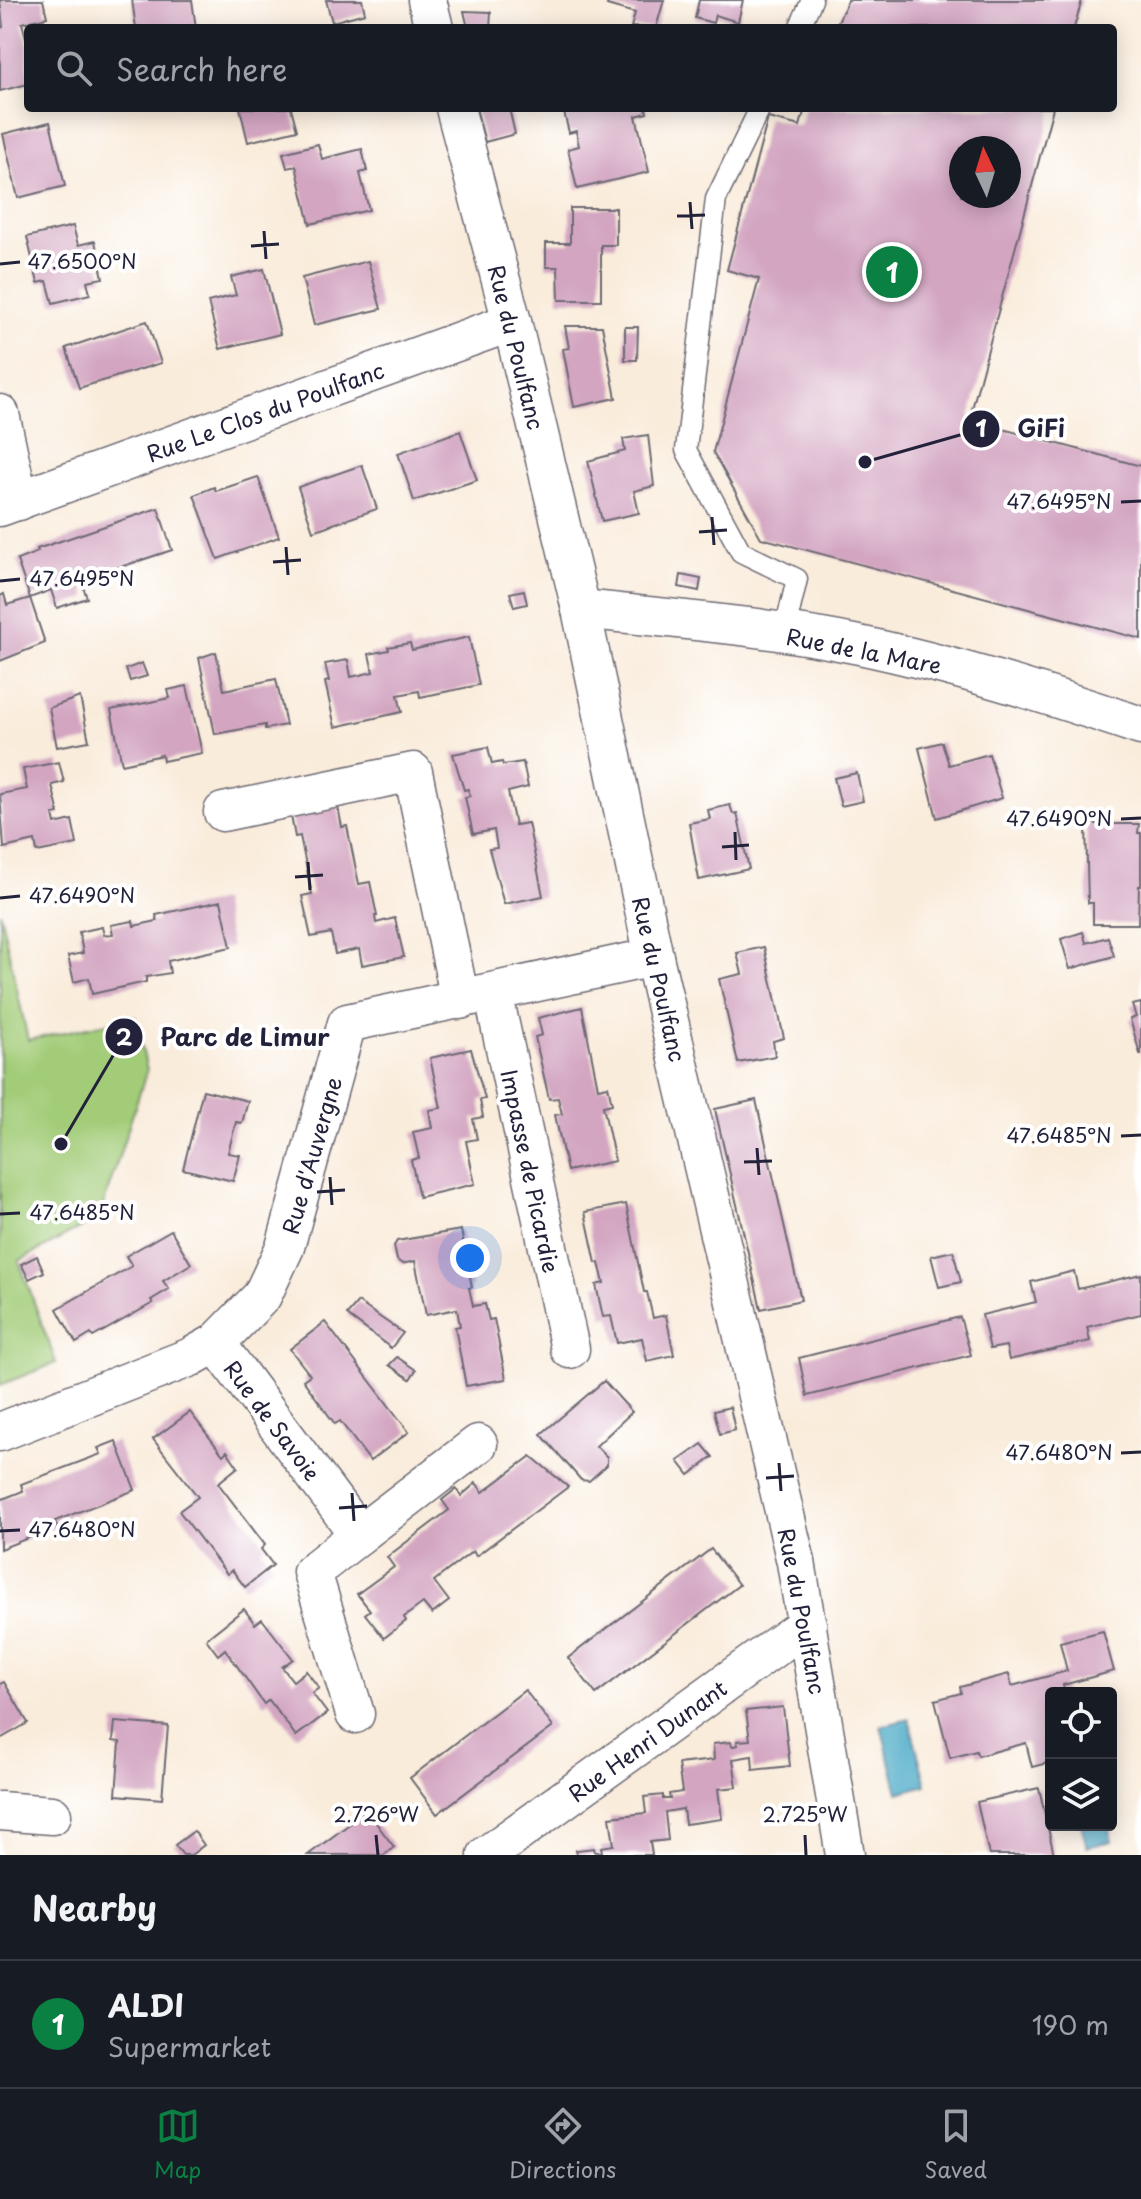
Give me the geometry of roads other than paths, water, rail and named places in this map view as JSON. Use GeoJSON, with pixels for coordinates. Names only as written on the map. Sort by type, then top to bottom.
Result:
{"type":"FeatureCollection","features":[{"type":"Feature","properties":{"kind":"street"},"geometry":{"type":"LineString","coordinates":[[427,0],[433,24]]}},
{"type":"Feature","properties":{"kind":"street","name":"Rue du Poulfanc"},"geometry":{"type":"LineString","coordinates":[[456,112],[512,322],[581,609],[654,957],[796,1562],[845,1855]]}},
{"type":"Feature","properties":{"kind":"street","name":"Rue Le Clos du Poulfanc"},"geometry":{"type":"LineString","coordinates":[[0,414],[9,504],[512,322]]}},
{"type":"Feature","properties":{"kind":"street","name":"Rue de la Mare"},"geometry":{"type":"LineString","coordinates":[[581,609],[858,645],[998,679],[1141,726]]}},
{"type":"Feature","properties":{"kind":"street","name":"Impasse de Picardie"},"geometry":{"type":"LineString","coordinates":[[223,812],[413,772],[477,996],[570,1349]]}},
{"type":"Feature","properties":{"kind":"street","name":"Rue d'Auvergne"},"geometry":{"type":"LineString","coordinates":[[0,1432],[191,1357],[216,1343],[262,1296],[285,1247],[347,1023],[654,957]]}},
{"type":"Feature","properties":{"kind":"street","name":"Rue de Savoie"},"geometry":{"type":"LineString","coordinates":[[216,1343],[359,1535]]}},
{"type":"Feature","properties":{"kind":"street"},"geometry":{"type":"LineString","coordinates":[[355,1714],[312,1572],[478,1444]]}},
{"type":"Feature","properties":{"kind":"street","name":"Rue Henri Dunant"},"geometry":{"type":"LineString","coordinates":[[487,1855],[807,1624]]}},
{"type":"Feature","properties":{"kind":"street"},"geometry":{"type":"LineString","coordinates":[[0,1811],[52,1815]]}},
{"type":"Feature","properties":{"kind":"lane"},"geometry":{"type":"LineString","coordinates":[[801,24],[812,0]]}},
{"type":"Feature","properties":{"kind":"lane"},"geometry":{"type":"LineString","coordinates":[[758,112],[716,199],[686,450],[741,552],[797,579],[784,634]]}},
{"type":"Feature","properties":{"kind":"water"},"geometry":{"type":"Polygon","coordinates":[[[909,1719],[926,1785],[898,1793],[881,1726],[909,1719]]]}},
{"type":"Feature","properties":{"kind":"water"},"geometry":{"type":"Polygon","coordinates":[[[1083,1831],[1110,1831],[1112,1841],[1087,1847],[1083,1831]]]}},
{"type":"Feature","properties":{"kind":"place","name":"ALDI"},"geometry":{"type":"Point","coordinates":[892,272]}},
{"type":"Feature","properties":{"kind":"place","name":"GiFi"},"geometry":{"type":"Point","coordinates":[865,462]}},
{"type":"Feature","properties":{"kind":"place","name":"Parc de Limur"},"geometry":{"type":"Point","coordinates":[61,1144]}}]}
